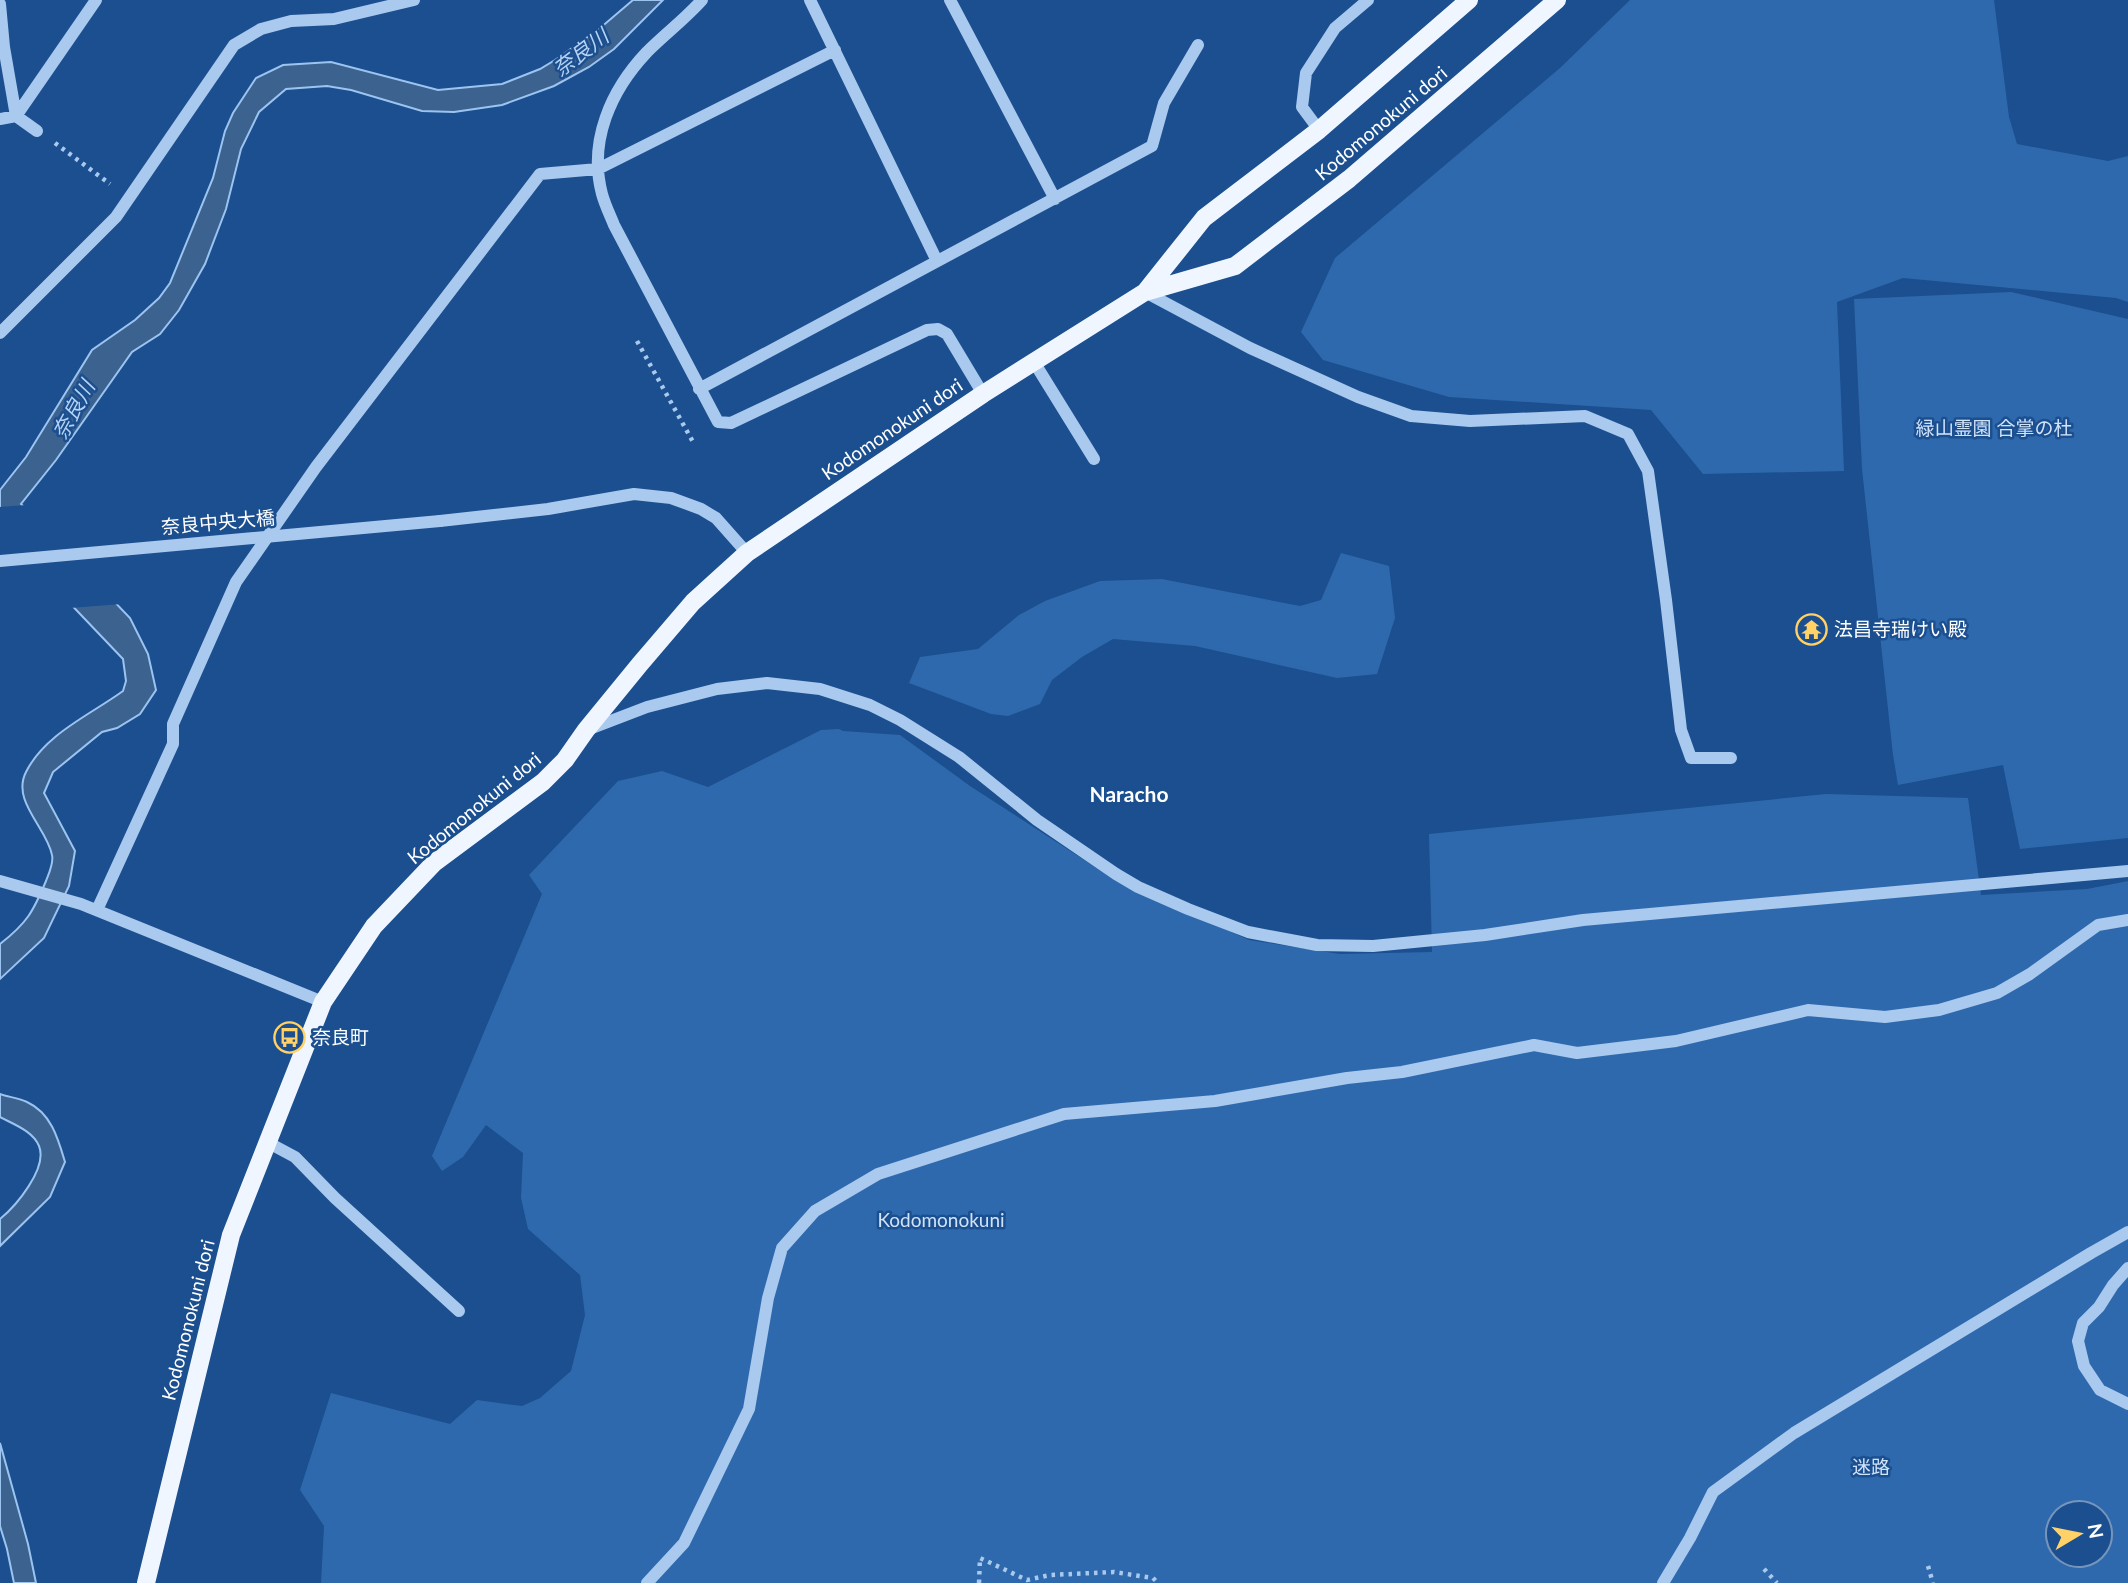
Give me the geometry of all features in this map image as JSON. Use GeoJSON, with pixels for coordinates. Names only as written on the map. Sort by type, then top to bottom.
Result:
{"type":"FeatureCollection","features":[{"type":"Feature","properties":{"kind":"main road","name":"Kodomonokuni dori"},"geometry":{"type":"LineString","coordinates":[[1145,292],[1204,218],[1319,130],[1469,0]]}},
{"type":"Feature","properties":{"kind":"main road","name":"Kodomonokuni dori"},"geometry":{"type":"LineString","coordinates":[[146,1583],[231,1235],[323,1002],[374,926],[434,863],[543,782],[565,760],[586,730],[693,603],[747,553],[983,394],[1145,292],[1235,266],[1349,179],[1557,0]]}},
{"type":"Feature","properties":{"kind":"street"},"geometry":{"type":"LineString","coordinates":[[0,119],[16,116],[96,0]]}},
{"type":"Feature","properties":{"kind":"street"},"geometry":{"type":"LineString","coordinates":[[0,333],[116,217],[234,45],[261,29],[291,21],[334,19],[414,0]]}},
{"type":"Feature","properties":{"kind":"street"},"geometry":{"type":"LineString","coordinates":[[702,0],[647,52],[624,80],[606,114],[598,143],[598,169],[602,194],[614,225],[718,422],[731,423],[927,330],[938,329],[947,334],[983,394]]}},
{"type":"Feature","properties":{"kind":"street"},"geometry":{"type":"LineString","coordinates":[[810,0],[937,261]]}},
{"type":"Feature","properties":{"kind":"street"},"geometry":{"type":"LineString","coordinates":[[950,0],[1055,199]]}},
{"type":"Feature","properties":{"kind":"street"},"geometry":{"type":"LineString","coordinates":[[1319,130],[1302,107],[1306,73],[1335,27],[1368,0]]}},
{"type":"Feature","properties":{"kind":"street"},"geometry":{"type":"LineString","coordinates":[[0,4],[4,47],[16,116],[37,131]]}},
{"type":"Feature","properties":{"kind":"street"},"geometry":{"type":"LineString","coordinates":[[699,389],[1152,146],[1164,103],[1198,45]]}},
{"type":"Feature","properties":{"kind":"street"},"geometry":{"type":"LineString","coordinates":[[97,910],[173,744],[173,724],[236,582],[316,467],[540,174],[598,169],[835,50]]}},
{"type":"Feature","properties":{"kind":"street"},"geometry":{"type":"LineString","coordinates":[[1145,292],[1250,348],[1358,397],[1411,416],[1470,421],[1585,416],[1628,433],[1648,471],[1681,730],[1691,758],[1731,758]]}},
{"type":"Feature","properties":{"kind":"street"},"geometry":{"type":"LineString","coordinates":[[1034,362],[1094,459]]}},
{"type":"Feature","properties":{"kind":"street","name":"奈良中央大橋"},"geometry":{"type":"LineString","coordinates":[[0,561],[440,521],[548,509],[634,494],[671,498],[701,509],[716,518],[747,553]]}},
{"type":"Feature","properties":{"kind":"street"},"geometry":{"type":"LineString","coordinates":[[586,730],[647,707],[717,689],[767,683],[820,689],[870,705],[900,720],[959,757],[1037,820],[1139,887],[1248,932],[1317,945],[1373,946],[1485,935],[1583,920],[2128,871]]}},
{"type":"Feature","properties":{"kind":"street"},"geometry":{"type":"LineString","coordinates":[[0,881],[81,904],[323,1002]]}},
{"type":"Feature","properties":{"kind":"street"},"geometry":{"type":"LineString","coordinates":[[647,1583],[684,1543],[750,1409],[768,1298],[782,1248],[814,1211],[877,1174],[1064,1114],[1215,1101],[1347,1078],[1402,1072],[1535,1045],[1577,1053],[1676,1041],[1808,1010],[1885,1017],[1939,1010],[1997,993],[2030,974],[2098,925],[2128,920]]}},
{"type":"Feature","properties":{"kind":"street"},"geometry":{"type":"LineString","coordinates":[[267,1142],[295,1157],[363,1224],[459,1311]]}},
{"type":"Feature","properties":{"kind":"street"},"geometry":{"type":"LineString","coordinates":[[1662,1583],[1690,1538],[1713,1493],[1794,1433],[2128,1232]]}},
{"type":"Feature","properties":{"kind":"street"},"geometry":{"type":"LineString","coordinates":[[2128,1268],[2083,1323],[2078,1341],[2084,1366],[2100,1390],[2128,1404]]}},
{"type":"Feature","properties":{"kind":"path"},"geometry":{"type":"LineString","coordinates":[[37,131],[129,198]]}},
{"type":"Feature","properties":{"kind":"path"},"geometry":{"type":"LineString","coordinates":[[637,341],[693,442]]}},
{"type":"Feature","properties":{"kind":"path"},"geometry":{"type":"LineString","coordinates":[[979,1583],[980,1558],[1027,1580],[1050,1575],[1114,1572],[1153,1578],[1158,1583]]}},
{"type":"Feature","properties":{"kind":"path"},"geometry":{"type":"LineString","coordinates":[[1928,1566],[1933,1583]]}},
{"type":"Feature","properties":{"kind":"path"},"geometry":{"type":"LineString","coordinates":[[1764,1569],[1777,1583]]}},
{"type":"Feature","properties":{"kind":"green space"},"geometry":{"type":"Polygon","coordinates":[[[1630,0],[1994,0],[2009,117],[2017,144],[2108,161],[2128,156],[2128,302],[2116,298],[1903,278],[1837,302],[1844,471],[1703,474],[1651,410],[1449,397],[1323,360],[1301,332],[1335,258],[1560,68],[1630,0]]]}},
{"type":"Feature","properties":{"kind":"green space","name":"緑山霊園 合掌の杜"},"geometry":{"type":"Polygon","coordinates":[[[2011,292],[2128,319],[2128,838],[2020,849],[2003,765],[1898,785],[1862,469],[1854,299],[2011,292]]]}},
{"type":"Feature","properties":{"kind":"green space"},"geometry":{"type":"Polygon","coordinates":[[[1341,553],[1389,566],[1395,618],[1377,674],[1337,678],[1195,646],[1113,639],[1082,657],[1052,680],[1040,704],[1008,716],[991,714],[909,683],[920,657],[978,649],[1019,615],[1045,601],[1100,581],[1162,579],[1300,606],[1321,600],[1341,553]]]}},
{"type":"Feature","properties":{"kind":"green space","name":"Kodomonokuni"},"geometry":{"type":"Polygon","coordinates":[[[839,729],[900,735],[970,786],[1112,878],[1249,940],[1340,954],[1432,952],[1429,834],[1826,794],[1968,798],[1981,895],[2087,889],[2128,881],[2128,1583],[321,1583],[324,1526],[300,1490],[331,1393],[450,1424],[477,1400],[522,1406],[540,1398],[571,1371],[585,1315],[580,1275],[528,1229],[521,1198],[523,1153],[486,1125],[463,1157],[442,1171],[432,1156],[542,894],[529,875],[618,781],[662,771],[708,787],[821,730],[839,729]]]}},
{"type":"Feature","properties":{"kind":"water","name":"奈良川"},"geometry":{"type":"Polygon","coordinates":[[[633,0],[663,0],[614,49],[589,67],[554,86],[502,105],[454,112],[422,111],[351,90],[327,86],[286,89],[259,112],[241,149],[226,209],[205,264],[179,310],[160,334],[132,352],[56,460],[21,504],[130,618],[148,654],[156,690],[140,714],[117,728],[102,732],[53,772],[44,793],[75,851],[69,886],[44,938],[0,979],[0,944],[17,930],[33,909],[52,861],[49,845],[26,804],[23,783],[26,772],[34,759],[56,736],[123,691],[126,681],[123,659],[0,530],[0,490],[26,457],[92,350],[135,320],[159,298],[170,283],[213,178],[225,131],[233,113],[256,78],[283,65],[331,62],[438,90],[502,84],[555,60],[599,29],[633,0]]]}},
{"type":"Feature","properties":{"kind":"water"},"geometry":{"type":"Polygon","coordinates":[[[0,1094],[27,1102],[48,1119],[65,1162],[50,1197],[0,1246],[0,1219],[29,1186],[41,1155],[32,1136],[0,1117],[0,1094]]]}},
{"type":"Feature","properties":{"kind":"water"},"geometry":{"type":"Polygon","coordinates":[[[0,1443],[36,1583],[14,1583],[0,1526],[0,1443]]]}},
{"type":"Feature","properties":{"kind":"pier"},"geometry":{"type":"Polygon","coordinates":[[[26,505],[122,604],[70,608],[0,535],[0,507],[26,505]]]}},
{"type":"Feature","properties":{"kind":"place","name":"法昌寺瑞けい殿"},"geometry":{"type":"Point","coordinates":[1811,629]}},
{"type":"Feature","properties":{"kind":"place","name":"奈良町"},"geometry":{"type":"Point","coordinates":[289,1037]}},
{"type":"Feature","properties":{"kind":"district","name":"Naracho"},"geometry":{"type":"Point","coordinates":[1129,795]}},
{"type":"Feature","properties":{"kind":"park label","name":"迷路"},"geometry":{"type":"Point","coordinates":[1871,1467]}}]}
